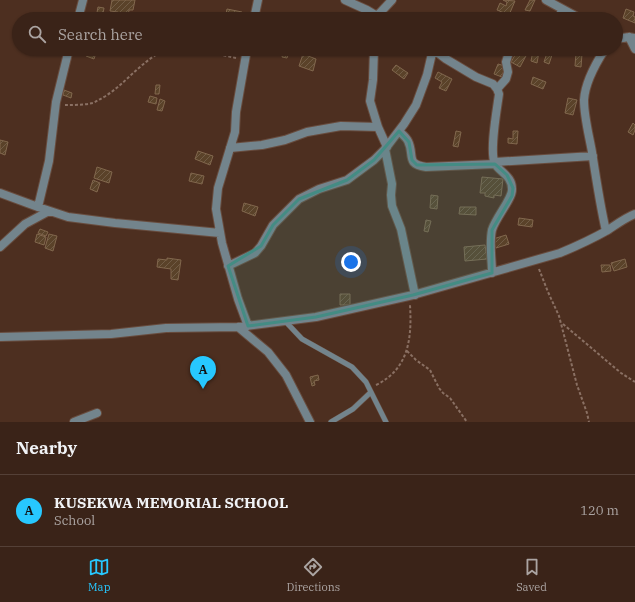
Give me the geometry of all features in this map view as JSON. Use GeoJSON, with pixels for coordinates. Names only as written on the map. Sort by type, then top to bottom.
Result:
{"type":"FeatureCollection","features":[{"type":"Feature","properties":{"kind":"street"},"geometry":{"type":"LineString","coordinates":[[80,12],[83,0]]}},
{"type":"Feature","properties":{"kind":"street"},"geometry":{"type":"LineString","coordinates":[[255,12],[258,0]]}},
{"type":"Feature","properties":{"kind":"street"},"geometry":{"type":"LineString","coordinates":[[345,0],[368,12]]}},
{"type":"Feature","properties":{"kind":"street"},"geometry":{"type":"LineString","coordinates":[[381,12],[392,0]]}},
{"type":"Feature","properties":{"kind":"street"},"geometry":{"type":"LineString","coordinates":[[546,0],[568,12]]}},
{"type":"Feature","properties":{"kind":"street"},"geometry":{"type":"LineString","coordinates":[[632,37],[635,49]]}},
{"type":"Feature","properties":{"kind":"street"},"geometry":{"type":"LineString","coordinates":[[38,207],[49,161],[56,106],[67,56]]}},
{"type":"Feature","properties":{"kind":"street"},"geometry":{"type":"LineString","coordinates":[[246,56],[236,112],[235,132],[218,188],[216,209],[228,266],[248,326]]}},
{"type":"Feature","properties":{"kind":"street"},"geometry":{"type":"LineString","coordinates":[[374,56],[373,80],[370,101],[386,148],[392,184],[392,206],[401,229],[412,295]]}},
{"type":"Feature","properties":{"kind":"street"},"geometry":{"type":"LineString","coordinates":[[228,266],[258,250],[273,225],[299,199],[319,189],[347,180],[374,160],[386,148],[416,105],[427,75],[431,56]]}},
{"type":"Feature","properties":{"kind":"street"},"geometry":{"type":"LineString","coordinates":[[442,56],[476,77],[493,84],[497,89],[498,101],[493,157],[495,163],[507,175],[513,188],[512,196],[497,218],[492,230],[492,273]]}},
{"type":"Feature","properties":{"kind":"street"},"geometry":{"type":"LineString","coordinates":[[497,89],[506,79],[508,72],[506,62],[508,56]]}},
{"type":"Feature","properties":{"kind":"street"},"geometry":{"type":"LineString","coordinates":[[601,56],[595,65],[584,99],[592,156],[606,231]]}},
{"type":"Feature","properties":{"kind":"street"},"geometry":{"type":"LineString","coordinates":[[230,148],[262,145],[285,140],[307,132],[342,126],[378,127]]}},
{"type":"Feature","properties":{"kind":"street"},"geometry":{"type":"LineString","coordinates":[[399,131],[409,142],[412,160],[417,166],[426,167],[592,156]]}},
{"type":"Feature","properties":{"kind":"street"},"geometry":{"type":"LineString","coordinates":[[0,193],[48,211],[68,216],[109,222],[220,233]]}},
{"type":"Feature","properties":{"kind":"street"},"geometry":{"type":"LineString","coordinates":[[0,247],[25,224],[48,211]]}},
{"type":"Feature","properties":{"kind":"street"},"geometry":{"type":"LineString","coordinates":[[0,337],[111,334],[166,328],[238,327],[316,317],[412,295],[560,253],[582,244],[635,214]]}},
{"type":"Feature","properties":{"kind":"street"},"geometry":{"type":"LineString","coordinates":[[238,327],[268,352],[286,375],[310,422]]}},
{"type":"Feature","properties":{"kind":"street"},"geometry":{"type":"LineString","coordinates":[[74,422],[97,413]]}},
{"type":"Feature","properties":{"kind":"lane"},"geometry":{"type":"LineString","coordinates":[[286,321],[302,339],[352,367],[366,382],[386,422]]}},
{"type":"Feature","properties":{"kind":"lane"},"geometry":{"type":"LineString","coordinates":[[331,422],[353,408],[370,391]]}},
{"type":"Feature","properties":{"kind":"path"},"geometry":{"type":"LineString","coordinates":[[56,106],[77,105],[94,102],[114,91],[154,56]]}},
{"type":"Feature","properties":{"kind":"path"},"geometry":{"type":"LineString","coordinates":[[226,56],[245,60]]}},
{"type":"Feature","properties":{"kind":"path"},"geometry":{"type":"LineString","coordinates":[[536,260],[562,323],[577,385],[589,422]]}},
{"type":"Feature","properties":{"kind":"path"},"geometry":{"type":"LineString","coordinates":[[370,391],[390,376],[402,362],[407,351],[412,295]]}},
{"type":"Feature","properties":{"kind":"path"},"geometry":{"type":"LineString","coordinates":[[562,323],[621,373],[635,382]]}},
{"type":"Feature","properties":{"kind":"path"},"geometry":{"type":"LineString","coordinates":[[407,351],[416,360],[430,370],[439,388],[450,398],[467,422]]}},
{"type":"Feature","properties":{"kind":"highlighted area"},"geometry":{"type":"Polygon","coordinates":[[[399,131],[409,142],[412,160],[417,165],[495,164],[507,175],[513,188],[512,196],[492,230],[492,273],[413,295],[316,317],[248,326],[228,266],[261,246],[273,225],[299,199],[347,180],[374,160],[399,131]]]}},
{"type":"Feature","properties":{"kind":"building"},"geometry":{"type":"Polygon","coordinates":[[[112,0],[135,0],[133,10],[129,10],[129,12],[110,11],[112,0]]]}},
{"type":"Feature","properties":{"kind":"building"},"geometry":{"type":"Polygon","coordinates":[[[503,0],[515,1],[510,12],[502,12],[497,10],[500,3],[506,6],[507,2],[503,0]]]}},
{"type":"Feature","properties":{"kind":"building"},"geometry":{"type":"Polygon","coordinates":[[[530,0],[535,0],[530,11],[525,10],[530,0]]]}},
{"type":"Feature","properties":{"kind":"building"},"geometry":{"type":"Polygon","coordinates":[[[98,7],[104,8],[103,12],[97,12],[98,7]]]}},
{"type":"Feature","properties":{"kind":"building"},"geometry":{"type":"Polygon","coordinates":[[[227,9],[242,12],[226,12],[227,9]]]}},
{"type":"Feature","properties":{"kind":"building"},"geometry":{"type":"Polygon","coordinates":[[[626,9],[634,12],[633,16],[635,17],[635,23],[623,18],[626,9]]]}},
{"type":"Feature","properties":{"kind":"building"},"geometry":{"type":"Polygon","coordinates":[[[86,56],[95,56],[94,59],[86,56]]]}},
{"type":"Feature","properties":{"kind":"building"},"geometry":{"type":"Polygon","coordinates":[[[302,56],[308,56],[316,59],[313,71],[299,66],[302,56]]]}},
{"type":"Feature","properties":{"kind":"building"},"geometry":{"type":"Polygon","coordinates":[[[514,56],[526,56],[520,67],[511,62],[514,56]]]}},
{"type":"Feature","properties":{"kind":"building"},"geometry":{"type":"Polygon","coordinates":[[[532,56],[538,56],[537,63],[531,61],[532,56]]]}},
{"type":"Feature","properties":{"kind":"building"},"geometry":{"type":"Polygon","coordinates":[[[546,56],[552,56],[549,64],[544,62],[546,56]]]}},
{"type":"Feature","properties":{"kind":"building"},"geometry":{"type":"Polygon","coordinates":[[[576,56],[582,56],[581,67],[575,66],[576,56]]]}},
{"type":"Feature","properties":{"kind":"building"},"geometry":{"type":"Polygon","coordinates":[[[498,64],[505,66],[502,77],[494,74],[498,64]]]}},
{"type":"Feature","properties":{"kind":"building"},"geometry":{"type":"Polygon","coordinates":[[[396,65],[408,73],[404,79],[392,70],[396,65]]]}},
{"type":"Feature","properties":{"kind":"building"},"geometry":{"type":"Polygon","coordinates":[[[438,72],[452,79],[446,91],[439,88],[442,82],[435,78],[438,72]]]}},
{"type":"Feature","properties":{"kind":"building"},"geometry":{"type":"Polygon","coordinates":[[[533,77],[546,82],[543,89],[531,84],[533,77]]]}},
{"type":"Feature","properties":{"kind":"building"},"geometry":{"type":"Polygon","coordinates":[[[156,85],[160,85],[159,94],[155,94],[156,85]]]}},
{"type":"Feature","properties":{"kind":"building"},"geometry":{"type":"Polygon","coordinates":[[[64,90],[72,93],[71,98],[63,95],[64,90]]]}},
{"type":"Feature","properties":{"kind":"building"},"geometry":{"type":"Polygon","coordinates":[[[150,96],[157,98],[156,104],[148,102],[150,96]]]}},
{"type":"Feature","properties":{"kind":"building"},"geometry":{"type":"Polygon","coordinates":[[[568,98],[577,100],[573,115],[565,113],[568,98]]]}},
{"type":"Feature","properties":{"kind":"building"},"geometry":{"type":"Polygon","coordinates":[[[160,99],[165,101],[162,111],[157,110],[160,99]]]}},
{"type":"Feature","properties":{"kind":"building"},"geometry":{"type":"Polygon","coordinates":[[[633,123],[635,125],[635,130],[633,135],[628,132],[633,123]]]}},
{"type":"Feature","properties":{"kind":"building"},"geometry":{"type":"Polygon","coordinates":[[[456,131],[461,132],[458,147],[453,146],[456,131]]]}},
{"type":"Feature","properties":{"kind":"building"},"geometry":{"type":"Polygon","coordinates":[[[513,131],[518,131],[517,144],[508,143],[508,138],[513,139],[513,131]]]}},
{"type":"Feature","properties":{"kind":"building"},"geometry":{"type":"Polygon","coordinates":[[[0,140],[8,142],[5,155],[0,153],[0,140]]]}},
{"type":"Feature","properties":{"kind":"building"},"geometry":{"type":"Polygon","coordinates":[[[198,151],[213,156],[210,165],[195,159],[198,151]]]}},
{"type":"Feature","properties":{"kind":"building"},"geometry":{"type":"Polygon","coordinates":[[[97,167],[112,172],[109,183],[94,178],[97,167]]]}},
{"type":"Feature","properties":{"kind":"building"},"geometry":{"type":"Polygon","coordinates":[[[191,173],[204,176],[202,184],[189,181],[191,173]]]}},
{"type":"Feature","properties":{"kind":"building"},"geometry":{"type":"Polygon","coordinates":[[[482,177],[503,179],[501,196],[494,195],[494,198],[485,196],[485,193],[480,193],[482,177]]]}},
{"type":"Feature","properties":{"kind":"building"},"geometry":{"type":"Polygon","coordinates":[[[93,180],[100,183],[97,192],[90,189],[93,180]]]}},
{"type":"Feature","properties":{"kind":"building"},"geometry":{"type":"Polygon","coordinates":[[[431,195],[438,196],[437,209],[430,208],[431,195]]]}},
{"type":"Feature","properties":{"kind":"building"},"geometry":{"type":"Polygon","coordinates":[[[244,203],[258,207],[255,216],[242,211],[244,203]]]}},
{"type":"Feature","properties":{"kind":"building"},"geometry":{"type":"Polygon","coordinates":[[[460,207],[476,207],[476,215],[459,214],[460,207]]]}},
{"type":"Feature","properties":{"kind":"building"},"geometry":{"type":"Polygon","coordinates":[[[519,218],[533,220],[532,227],[518,225],[519,218]]]}},
{"type":"Feature","properties":{"kind":"building"},"geometry":{"type":"Polygon","coordinates":[[[426,220],[431,221],[428,232],[424,231],[426,220]]]}},
{"type":"Feature","properties":{"kind":"building"},"geometry":{"type":"Polygon","coordinates":[[[40,229],[48,232],[46,236],[38,233],[40,229]]]}},
{"type":"Feature","properties":{"kind":"building"},"geometry":{"type":"Polygon","coordinates":[[[37,234],[46,237],[44,245],[35,242],[37,234]]]}},
{"type":"Feature","properties":{"kind":"building"},"geometry":{"type":"Polygon","coordinates":[[[49,234],[57,236],[53,251],[45,248],[49,234]]]}},
{"type":"Feature","properties":{"kind":"building"},"geometry":{"type":"Polygon","coordinates":[[[506,235],[509,244],[496,248],[493,239],[506,235]]]}},
{"type":"Feature","properties":{"kind":"building"},"geometry":{"type":"Polygon","coordinates":[[[485,245],[487,259],[465,261],[464,247],[485,245]]]}},
{"type":"Feature","properties":{"kind":"building"},"geometry":{"type":"Polygon","coordinates":[[[167,258],[181,260],[178,280],[171,279],[171,269],[157,267],[158,259],[167,260],[167,258]]]}},
{"type":"Feature","properties":{"kind":"building"},"geometry":{"type":"Polygon","coordinates":[[[625,259],[627,267],[614,271],[611,263],[625,259]]]}},
{"type":"Feature","properties":{"kind":"building"},"geometry":{"type":"Polygon","coordinates":[[[601,265],[610,265],[611,271],[602,272],[601,265]]]}},
{"type":"Feature","properties":{"kind":"building"},"geometry":{"type":"Polygon","coordinates":[[[340,294],[350,294],[350,305],[340,305],[340,294]]]}},
{"type":"Feature","properties":{"kind":"building"},"geometry":{"type":"Polygon","coordinates":[[[318,375],[319,380],[314,381],[315,385],[312,386],[310,377],[318,375]]]}},
{"type":"Feature","properties":{"kind":"place","name":"KUSEKWA MEMORIAL SCHOOL"},"geometry":{"type":"Point","coordinates":[203,389]}}]}
